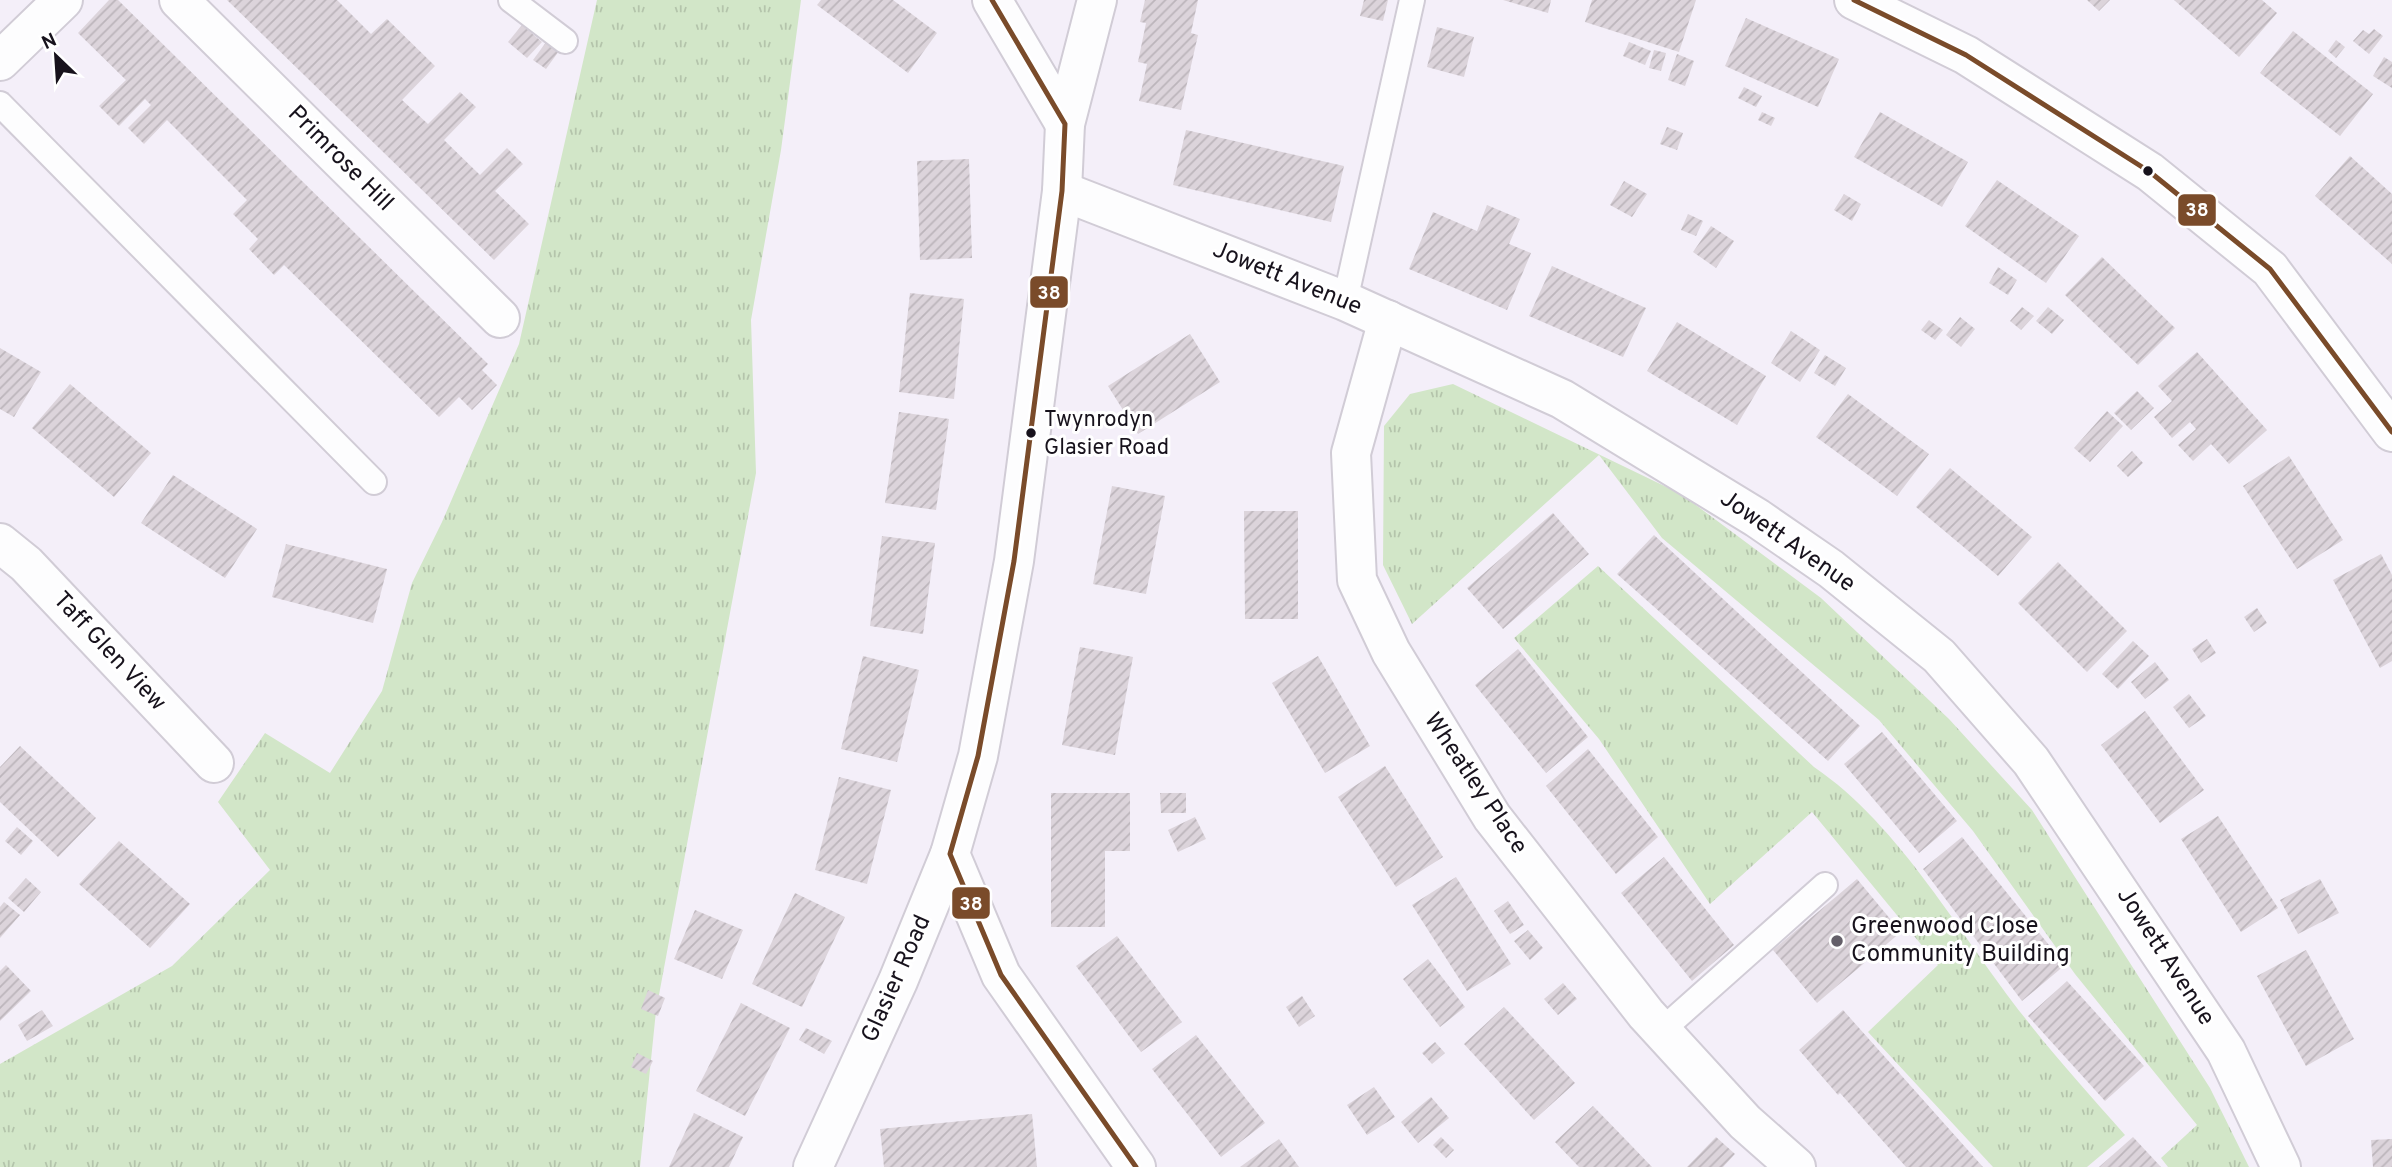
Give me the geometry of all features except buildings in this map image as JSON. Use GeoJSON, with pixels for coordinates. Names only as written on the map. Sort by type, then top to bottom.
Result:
{"type":"FeatureCollection","features":[{"type":"Feature","properties":{"kind":"street"},"geometry":{"type":"LineString","coordinates":[[0,61],[63,0]]}},
{"type":"Feature","properties":{"kind":"street","name":"Primrose Hill"},"geometry":{"type":"LineString","coordinates":[[179,0],[500,317]]}},
{"type":"Feature","properties":{"kind":"street"},"geometry":{"type":"LineString","coordinates":[[992,0],[1065,124]]}},
{"type":"Feature","properties":{"kind":"street","name":"Glasier Road"},"geometry":{"type":"LineString","coordinates":[[813,1167],[898,981],[950,854],[978,756],[1014,561],[1062,191],[1065,124],[1097,0]]}},
{"type":"Feature","properties":{"kind":"street"},"geometry":{"type":"LineString","coordinates":[[1854,0],[1966,55],[2160,180],[2270,269],[2370,398],[2392,432]]}},
{"type":"Feature","properties":{"kind":"street","name":"Jowett Avenue"},"geometry":{"type":"LineString","coordinates":[[1062,191],[1345,301],[1562,399],[1768,526],[1831,569],[1939,656],[2031,761],[2227,1051],[2281,1167]]}},
{"type":"Feature","properties":{"kind":"street","name":"Wheatley Place"},"geometry":{"type":"LineString","coordinates":[[1388,320],[1351,453],[1357,580],[1391,652],[1492,817],[1661,1031],[1745,1122],[1796,1167]]}},
{"type":"Feature","properties":{"kind":"street","name":"Taff Glen View"},"geometry":{"type":"LineString","coordinates":[[0,543],[26,564],[214,763]]}},
{"type":"Feature","properties":{"kind":"street"},"geometry":{"type":"LineString","coordinates":[[950,854],[1001,975],[1136,1167]]}},
{"type":"Feature","properties":{"kind":"lane"},"geometry":{"type":"LineString","coordinates":[[511,0],[565,41]]}},
{"type":"Feature","properties":{"kind":"lane"},"geometry":{"type":"LineString","coordinates":[[1345,301],[1412,0]]}},
{"type":"Feature","properties":{"kind":"lane"},"geometry":{"type":"LineString","coordinates":[[0,104],[373,482]]}},
{"type":"Feature","properties":{"kind":"lane"},"geometry":{"type":"LineString","coordinates":[[1661,1031],[1825,885]]}},
{"type":"Feature","properties":{"kind":"green space"},"geometry":{"type":"Polygon","coordinates":[[[597,0],[801,0],[781,150],[751,320],[756,473],[656,1011],[640,1167],[0,1167],[0,1064],[172,966],[270,870],[218,802],[265,733],[330,773],[382,691],[412,583],[442,522],[519,344],[597,0]]]}},
{"type":"Feature","properties":{"kind":"green space"},"geometry":{"type":"Polygon","coordinates":[[[1453,384],[1681,494],[1821,598],[1949,719],[2032,810],[2210,1088],[2249,1167],[2168,1167],[2161,1158],[2197,1125],[2075,974],[1973,831],[1879,720],[1662,538],[1599,455],[1412,624],[1383,565],[1384,426],[1410,394],[1453,384]]]}},
{"type":"Feature","properties":{"kind":"green space"},"geometry":{"type":"Polygon","coordinates":[[[1598,566],[1814,767],[1845,791],[1875,820],[1928,884],[2037,1033],[2125,1135],[2087,1167],[1993,1167],[1868,1032],[1938,965],[1812,812],[1710,904],[1599,739],[1514,638],[1598,566]]]}},
{"type":"Feature","properties":{"kind":"transit line","name":"38"},"geometry":{"type":"LineString","coordinates":[[992,0],[1065,124],[1062,191],[1014,561],[978,756],[950,854],[1001,975],[1136,1167]]}},
{"type":"Feature","properties":{"kind":"transit line","name":"38"},"geometry":{"type":"LineString","coordinates":[[1854,0],[1966,55],[2150,172],[2270,269],[2392,432]]}},
{"type":"Feature","properties":{"kind":"place","name":"Twynrodyn Glasier Road"},"geometry":{"type":"Point","coordinates":[1031,433]}},
{"type":"Feature","properties":{"kind":"place","name":"Greenwood Close Community Building"},"geometry":{"type":"Point","coordinates":[1837,941]}}]}
